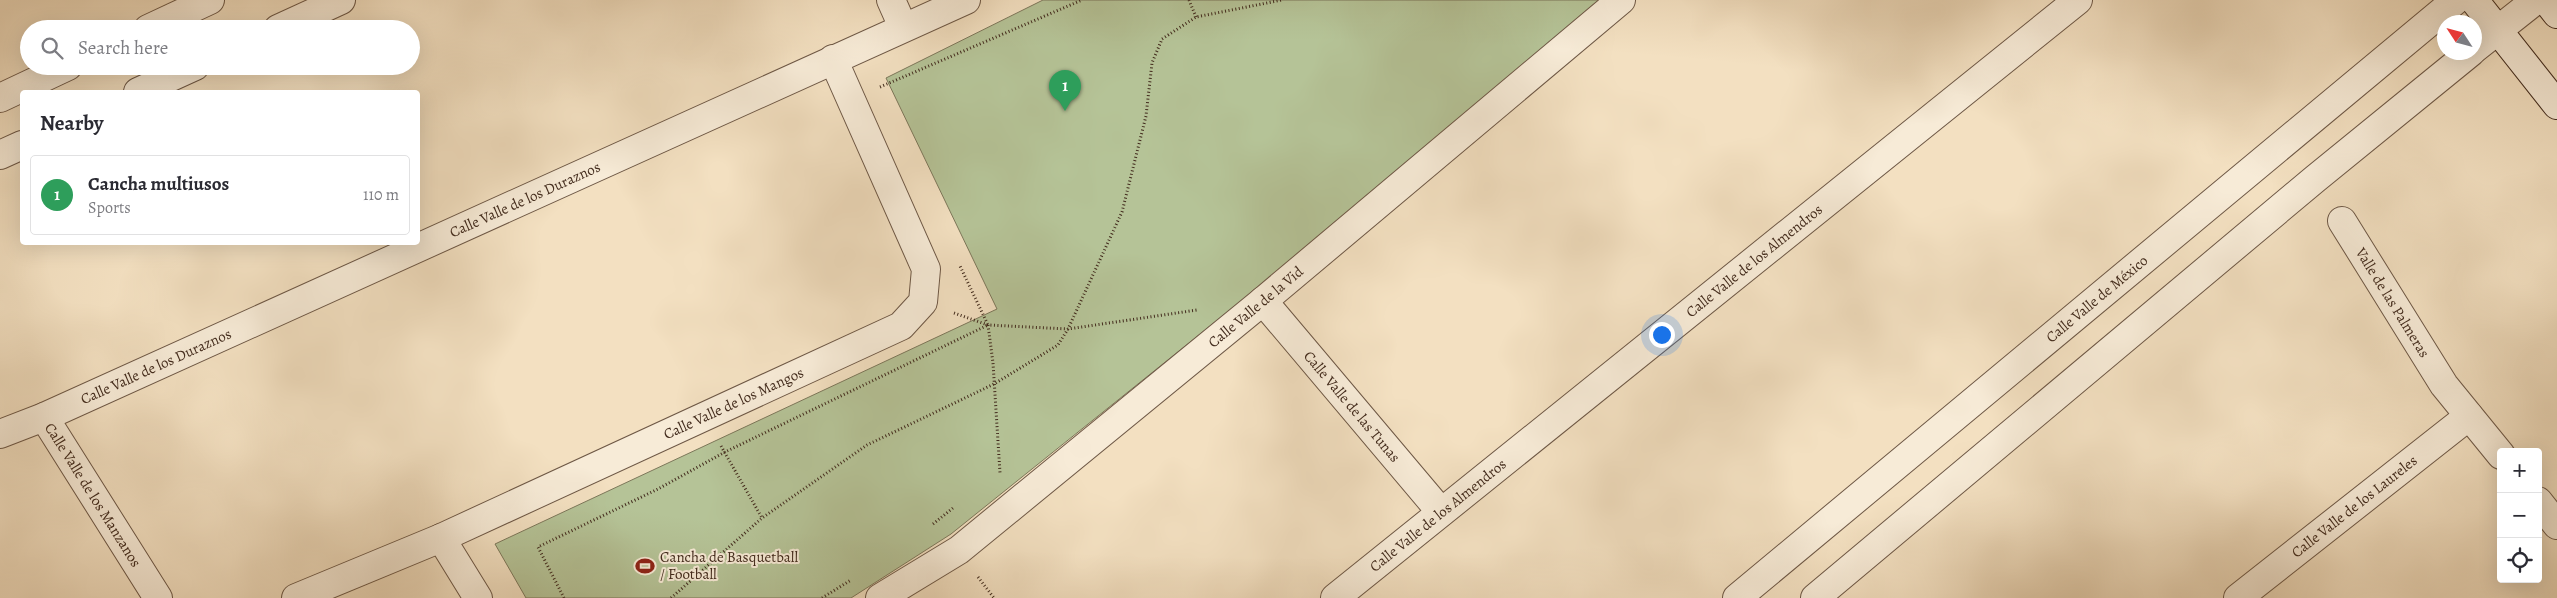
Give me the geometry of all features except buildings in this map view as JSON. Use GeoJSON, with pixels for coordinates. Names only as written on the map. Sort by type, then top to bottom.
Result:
{"type":"FeatureCollection","features":[{"type":"Feature","properties":{"kind":"street"},"geometry":{"type":"LineString","coordinates":[[167,20],[210,0]]}},
{"type":"Feature","properties":{"kind":"street"},"geometry":{"type":"LineString","coordinates":[[298,20],[341,0]]}},
{"type":"Feature","properties":{"kind":"street"},"geometry":{"type":"LineString","coordinates":[[891,0],[903,27]]}},
{"type":"Feature","properties":{"kind":"street","name":"Calle Valle de la Vid"},"geometry":{"type":"LineString","coordinates":[[880,598],[958,550],[1002,516],[1264,301],[1621,0]]}},
{"type":"Feature","properties":{"kind":"street","name":"Calle Valle de los Almendros"},"geometry":{"type":"LineString","coordinates":[[1335,598],[2078,0]]}},
{"type":"Feature","properties":{"kind":"street","name":"Calle Valle de México"},"geometry":{"type":"LineString","coordinates":[[1737,598],[2456,0]]}},
{"type":"Feature","properties":{"kind":"street"},"geometry":{"type":"LineString","coordinates":[[2474,0],[2557,105]]}},
{"type":"Feature","properties":{"kind":"street"},"geometry":{"type":"LineString","coordinates":[[2482,43],[2536,0]]}},
{"type":"Feature","properties":{"kind":"street"},"geometry":{"type":"LineString","coordinates":[[2546,0],[2557,14]]}},
{"type":"Feature","properties":{"kind":"street","name":"Calle Valle de los Duraznos"},"geometry":{"type":"LineString","coordinates":[[0,434],[44,417],[833,59],[951,3]]}},
{"type":"Feature","properties":{"kind":"street"},"geometry":{"type":"LineString","coordinates":[[833,59],[926,269],[923,302]]}},
{"type":"Feature","properties":{"kind":"street"},"geometry":{"type":"LineString","coordinates":[[1820,596],[2315,179],[2461,60]]}},
{"type":"Feature","properties":{"kind":"street"},"geometry":{"type":"LineString","coordinates":[[0,98],[49,75]]}},
{"type":"Feature","properties":{"kind":"street"},"geometry":{"type":"LineString","coordinates":[[142,90],[175,75]]}},
{"type":"Feature","properties":{"kind":"street"},"geometry":{"type":"LineString","coordinates":[[0,155],[20,146]]}},
{"type":"Feature","properties":{"kind":"street","name":"Valle de las Palmeras"},"geometry":{"type":"LineString","coordinates":[[2342,221],[2444,385],[2497,450]]}},
{"type":"Feature","properties":{"kind":"street","name":"Calle Valle de las Tunas"},"geometry":{"type":"LineString","coordinates":[[1264,301],[1441,512]]}},
{"type":"Feature","properties":{"kind":"street","name":"Calle Valle de los Mangos"},"geometry":{"type":"LineString","coordinates":[[296,598],[441,538],[901,326],[923,302]]}},
{"type":"Feature","properties":{"kind":"street","name":"Calle Valle de los Laureles"},"geometry":{"type":"LineString","coordinates":[[2238,598],[2469,416]]}},
{"type":"Feature","properties":{"kind":"street","name":"Calle Valle de los Manzanos"},"geometry":{"type":"LineString","coordinates":[[44,417],[158,598]]}},
{"type":"Feature","properties":{"kind":"street"},"geometry":{"type":"LineString","coordinates":[[2542,506],[2557,524]]}},
{"type":"Feature","properties":{"kind":"street"},"geometry":{"type":"LineString","coordinates":[[441,538],[478,598]]}},
{"type":"Feature","properties":{"kind":"path"},"geometry":{"type":"LineString","coordinates":[[882,97],[878,88],[1082,0]]}},
{"type":"Feature","properties":{"kind":"path"},"geometry":{"type":"LineString","coordinates":[[1188,0],[1196,17]]}},
{"type":"Feature","properties":{"kind":"path"},"geometry":{"type":"LineString","coordinates":[[672,598],[762,518],[867,445],[994,384],[1058,345],[1068,329],[1122,212],[1146,116],[1152,63],[1162,39],[1196,17],[1282,0]]}},
{"type":"Feature","properties":{"kind":"path"},"geometry":{"type":"LineString","coordinates":[[959,263],[988,324],[993,363],[1002,516]]}},
{"type":"Feature","properties":{"kind":"path"},"geometry":{"type":"LineString","coordinates":[[923,302],[988,324],[1068,329],[1200,309],[1233,326]]}},
{"type":"Feature","properties":{"kind":"path"},"geometry":{"type":"LineString","coordinates":[[564,598],[538,546],[658,489],[725,452],[988,324]]}},
{"type":"Feature","properties":{"kind":"path"},"geometry":{"type":"LineString","coordinates":[[706,416],[762,518]]}},
{"type":"Feature","properties":{"kind":"green space"},"geometry":{"type":"Polygon","coordinates":[[[1043,0],[1601,0],[1265,282],[951,534],[851,598],[526,598],[495,544],[997,309],[886,78],[1043,0]]]}},
{"type":"Feature","properties":{"kind":"place","name":"Cancha multiusos"},"geometry":{"type":"Point","coordinates":[1065,111]}},
{"type":"Feature","properties":{"kind":"place","name":"Cancha de Basquetball / Football"},"geometry":{"type":"Point","coordinates":[645,566]}}]}
